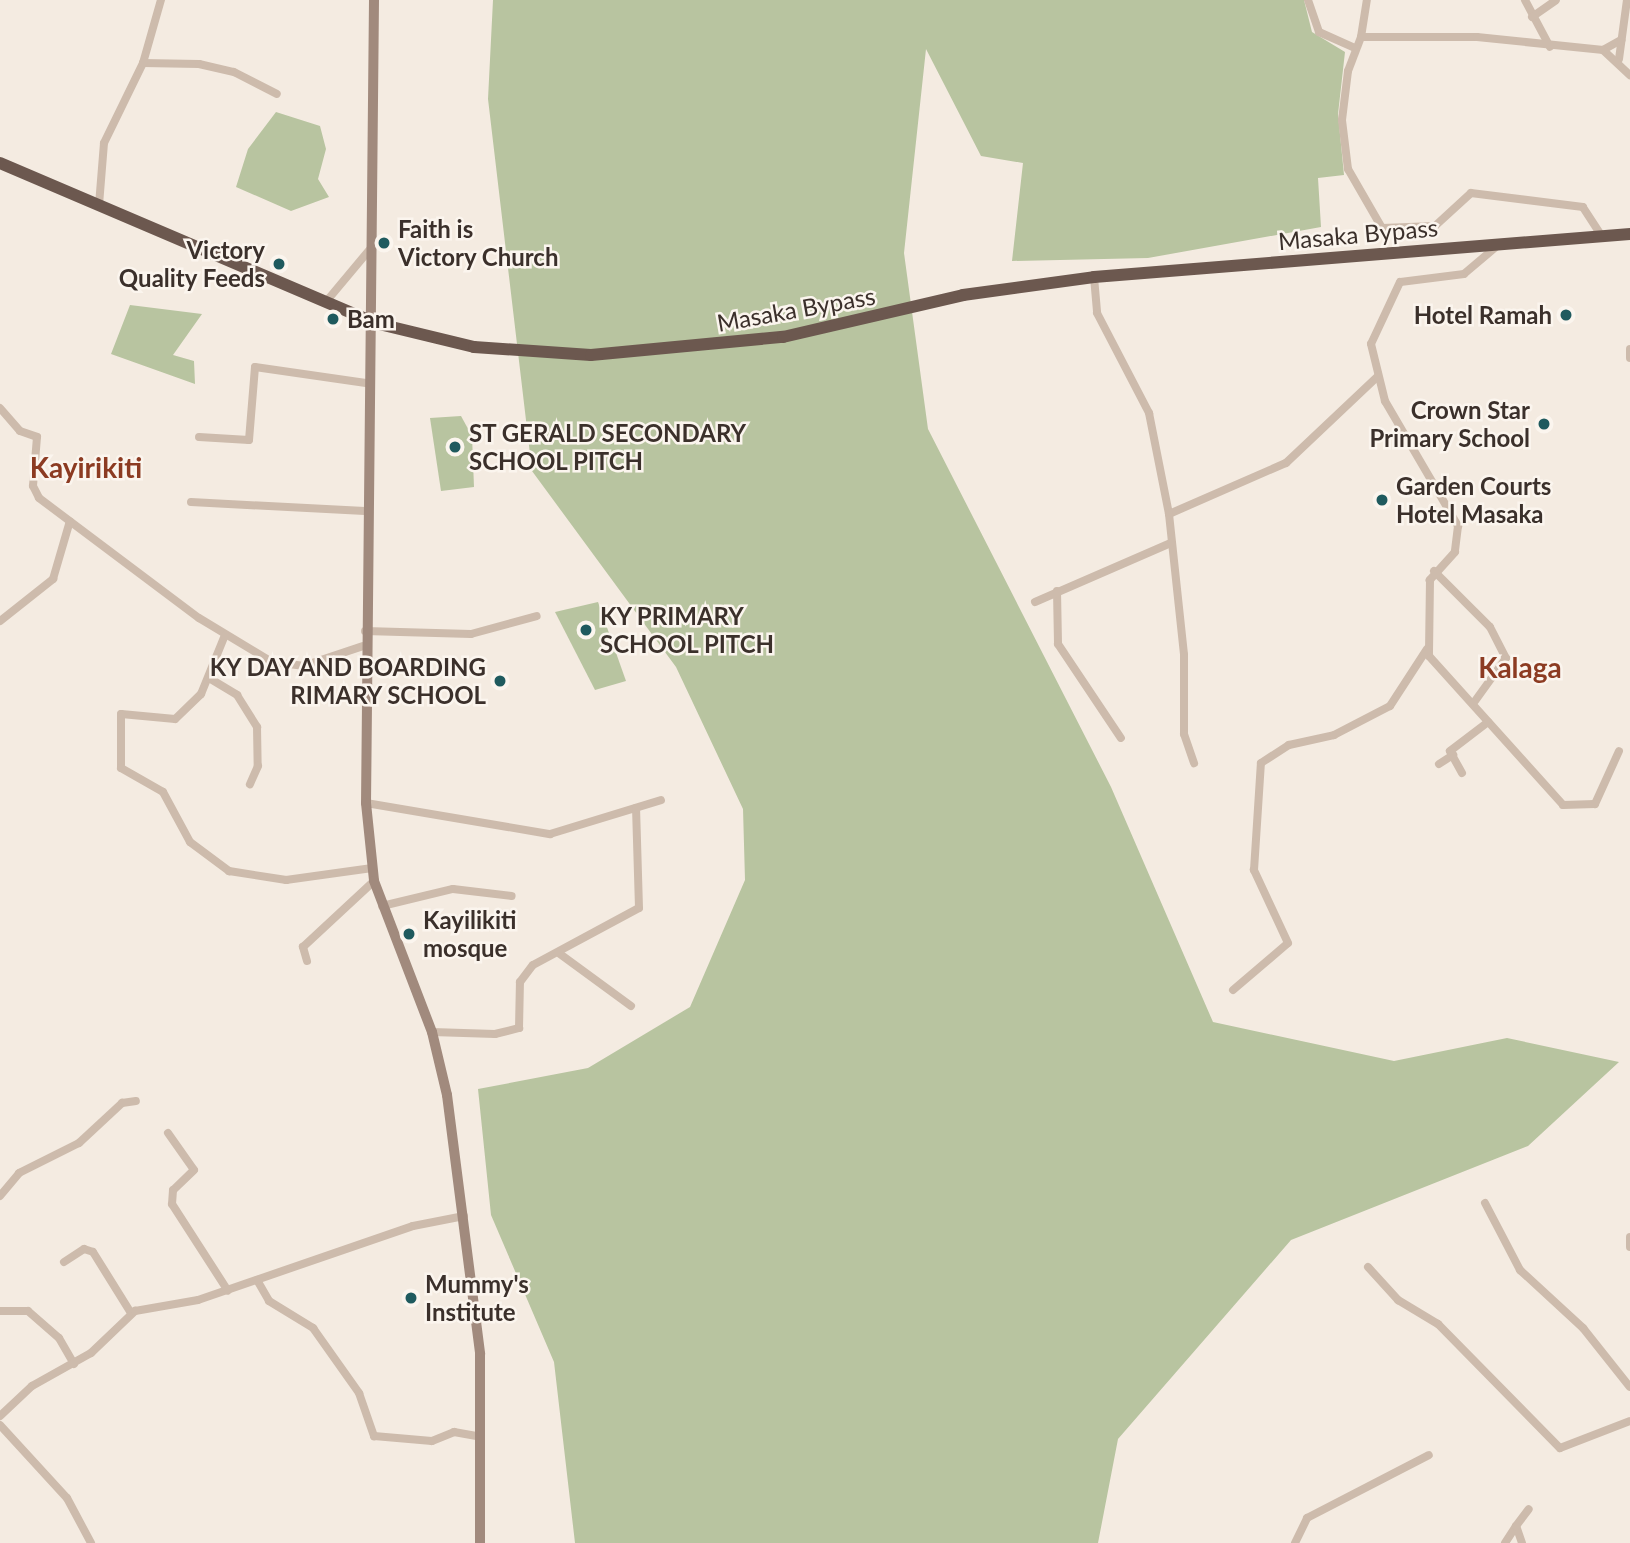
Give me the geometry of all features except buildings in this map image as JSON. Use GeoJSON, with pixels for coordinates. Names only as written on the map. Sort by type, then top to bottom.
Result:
{"type":"FeatureCollection","features":[{"type":"Feature","properties":{"kind":"highway","name":"Masaka Bypass"},"geometry":{"type":"LineString","coordinates":[[0,163],[375,323],[474,347],[624,353],[783,337],[963,295],[1094,277],[1501,242],[1630,234]]}},
{"type":"Feature","properties":{"kind":"main road"},"geometry":{"type":"LineString","coordinates":[[374,0],[371,248],[375,323],[366,383],[363,630],[366,803],[374,881],[432,1032],[464,1216],[481,1437],[480,1543]]}},
{"type":"Feature","properties":{"kind":"street"},"geometry":{"type":"LineString","coordinates":[[99,205],[104,143],[143,63],[161,0]]}},
{"type":"Feature","properties":{"kind":"street"},"geometry":{"type":"LineString","coordinates":[[1308,0],[1319,32],[1355,48]]}},
{"type":"Feature","properties":{"kind":"street"},"geometry":{"type":"LineString","coordinates":[[1367,0],[1361,37],[1355,48],[1343,134],[1353,183],[1377,225],[1388,230],[1435,226],[1471,193],[1583,207],[1601,235]]}},
{"type":"Feature","properties":{"kind":"street"},"geometry":{"type":"LineString","coordinates":[[1525,0],[1550,47]]}},
{"type":"Feature","properties":{"kind":"street"},"geometry":{"type":"LineString","coordinates":[[1532,17],[1556,0]]}},
{"type":"Feature","properties":{"kind":"street"},"geometry":{"type":"LineString","coordinates":[[1619,59],[1627,0]]}},
{"type":"Feature","properties":{"kind":"street"},"geometry":{"type":"LineString","coordinates":[[1361,37],[1477,37],[1550,47],[1603,50],[1619,59],[1630,75]]}},
{"type":"Feature","properties":{"kind":"street"},"geometry":{"type":"LineString","coordinates":[[1603,50],[1621,40]]}},
{"type":"Feature","properties":{"kind":"street"},"geometry":{"type":"LineString","coordinates":[[143,63],[199,64],[245,76],[277,94]]}},
{"type":"Feature","properties":{"kind":"street"},"geometry":{"type":"LineString","coordinates":[[1233,990],[1288,943],[1254,870],[1261,763],[1289,744],[1334,736],[1390,706],[1427,649],[1434,571],[1455,552],[1458,526],[1376,378],[1371,344],[1394,288],[1408,279],[1464,274],[1501,242]]}},
{"type":"Feature","properties":{"kind":"street"},"geometry":{"type":"LineString","coordinates":[[325,303],[371,248]]}},
{"type":"Feature","properties":{"kind":"street"},"geometry":{"type":"LineString","coordinates":[[1094,277],[1097,313],[1149,413],[1169,514],[1184,656],[1184,734],[1194,763]]}},
{"type":"Feature","properties":{"kind":"street"},"geometry":{"type":"LineString","coordinates":[[1630,349],[1630,358]]}},
{"type":"Feature","properties":{"kind":"street"},"geometry":{"type":"LineString","coordinates":[[199,438],[249,440],[255,367],[366,383]]}},
{"type":"Feature","properties":{"kind":"street"},"geometry":{"type":"LineString","coordinates":[[1169,514],[1286,463],[1376,378]]}},
{"type":"Feature","properties":{"kind":"street"},"geometry":{"type":"LineString","coordinates":[[0,408],[20,430],[37,437],[34,492],[225,635],[272,662],[296,665],[363,646]]}},
{"type":"Feature","properties":{"kind":"street"},"geometry":{"type":"LineString","coordinates":[[191,502],[251,510],[365,511]]}},
{"type":"Feature","properties":{"kind":"street"},"geometry":{"type":"LineString","coordinates":[[0,621],[53,579],[70,521]]}},
{"type":"Feature","properties":{"kind":"street"},"geometry":{"type":"LineString","coordinates":[[1035,602],[1171,543]]}},
{"type":"Feature","properties":{"kind":"street"},"geometry":{"type":"LineString","coordinates":[[1434,571],[1490,627],[1506,658],[1475,701]]}},
{"type":"Feature","properties":{"kind":"street"},"geometry":{"type":"LineString","coordinates":[[1057,591],[1058,644],[1121,738]]}},
{"type":"Feature","properties":{"kind":"street"},"geometry":{"type":"LineString","coordinates":[[363,630],[471,634],[537,615]]}},
{"type":"Feature","properties":{"kind":"street"},"geometry":{"type":"LineString","coordinates":[[225,635],[209,678],[196,701],[171,721],[121,714],[121,768],[163,792],[190,842],[229,871],[286,880],[372,868]]}},
{"type":"Feature","properties":{"kind":"street"},"geometry":{"type":"LineString","coordinates":[[1427,649],[1563,805],[1595,804],[1619,751]]}},
{"type":"Feature","properties":{"kind":"street"},"geometry":{"type":"LineString","coordinates":[[209,678],[237,695],[257,727],[258,766],[250,784]]}},
{"type":"Feature","properties":{"kind":"street"},"geometry":{"type":"LineString","coordinates":[[1462,773],[1450,751],[1488,722]]}},
{"type":"Feature","properties":{"kind":"street"},"geometry":{"type":"LineString","coordinates":[[1439,764],[1453,755]]}},
{"type":"Feature","properties":{"kind":"street"},"geometry":{"type":"LineString","coordinates":[[366,803],[540,834],[661,800]]}},
{"type":"Feature","properties":{"kind":"street"},"geometry":{"type":"LineString","coordinates":[[432,1032],[495,1034],[519,1028],[522,978],[537,962],[560,954],[639,908],[636,808]]}},
{"type":"Feature","properties":{"kind":"street"},"geometry":{"type":"LineString","coordinates":[[307,961],[303,947],[374,881]]}},
{"type":"Feature","properties":{"kind":"street"},"geometry":{"type":"LineString","coordinates":[[382,906],[453,889],[512,896]]}},
{"type":"Feature","properties":{"kind":"street"},"geometry":{"type":"LineString","coordinates":[[560,954],[631,1006]]}},
{"type":"Feature","properties":{"kind":"street"},"geometry":{"type":"LineString","coordinates":[[0,1196],[19,1173],[79,1143],[122,1103],[136,1101]]}},
{"type":"Feature","properties":{"kind":"street"},"geometry":{"type":"LineString","coordinates":[[168,1133],[194,1170],[173,1190],[172,1203],[228,1291]]}},
{"type":"Feature","properties":{"kind":"street"},"geometry":{"type":"LineString","coordinates":[[1485,1203],[1520,1269],[1583,1328],[1630,1387]]}},
{"type":"Feature","properties":{"kind":"street"},"geometry":{"type":"LineString","coordinates":[[0,1416],[32,1386],[74,1364],[131,1313],[228,1291],[413,1226],[464,1216]]}},
{"type":"Feature","properties":{"kind":"street"},"geometry":{"type":"LineString","coordinates":[[1630,1237],[1630,1247]]}},
{"type":"Feature","properties":{"kind":"street"},"geometry":{"type":"LineString","coordinates":[[64,1262],[84,1249],[93,1252],[131,1313]]}},
{"type":"Feature","properties":{"kind":"street"},"geometry":{"type":"LineString","coordinates":[[1368,1267],[1398,1300],[1438,1324],[1560,1448],[1630,1421]]}},
{"type":"Feature","properties":{"kind":"street"},"geometry":{"type":"LineString","coordinates":[[257,1280],[269,1301],[313,1328],[359,1393],[374,1436],[481,1437]]}},
{"type":"Feature","properties":{"kind":"street"},"geometry":{"type":"LineString","coordinates":[[0,1311],[28,1311],[59,1338],[74,1364]]}},
{"type":"Feature","properties":{"kind":"street"},"geometry":{"type":"LineString","coordinates":[[0,1424],[67,1498],[91,1543]]}},
{"type":"Feature","properties":{"kind":"street"},"geometry":{"type":"LineString","coordinates":[[1295,1543],[1307,1518],[1429,1455]]}},
{"type":"Feature","properties":{"kind":"street"},"geometry":{"type":"LineString","coordinates":[[1505,1543],[1529,1509]]}},
{"type":"Feature","properties":{"kind":"street"},"geometry":{"type":"LineString","coordinates":[[1516,1526],[1522,1543]]}},
{"type":"Feature","properties":{"kind":"green space"},"geometry":{"type":"Polygon","coordinates":[[[493,0],[1304,0],[1312,32],[1345,52],[1338,114],[1344,175],[1318,178],[1321,227],[1148,258],[1012,261],[1023,163],[981,156],[926,49],[904,253],[928,429],[1111,787],[1213,1022],[1394,1061],[1507,1038],[1619,1062],[1528,1146],[1291,1240],[1118,1439],[1098,1543],[575,1543],[554,1362],[491,1215],[478,1089],[588,1068],[690,1007],[745,880],[743,809],[676,667],[532,471],[488,99],[493,0]]]}},
{"type":"Feature","properties":{"kind":"green space"},"geometry":{"type":"Polygon","coordinates":[[[276,112],[320,126],[326,149],[318,179],[329,197],[291,211],[236,187],[248,149],[276,112]]]}},
{"type":"Feature","properties":{"kind":"green space"},"geometry":{"type":"Polygon","coordinates":[[[130,305],[202,314],[173,355],[194,361],[195,384],[111,354],[130,305]]]}},
{"type":"Feature","properties":{"kind":"green space","name":"ST GERALD SECONDARY SCHOOL PITCH"},"geometry":{"type":"Polygon","coordinates":[[[461,416],[472,436],[474,487],[441,491],[430,418],[461,416]]]}},
{"type":"Feature","properties":{"kind":"green space","name":"KY PRIMARY SCHOOL PITCH"},"geometry":{"type":"Polygon","coordinates":[[[598,602],[626,681],[595,690],[555,612],[598,602]]]}},
{"type":"Feature","properties":{"kind":"place","name":"Faith is Victory Church"},"geometry":{"type":"Point","coordinates":[384,243]}},
{"type":"Feature","properties":{"kind":"place","name":"Victory Quality Feeds"},"geometry":{"type":"Point","coordinates":[279,264]}},
{"type":"Feature","properties":{"kind":"place","name":"Hotel Ramah"},"geometry":{"type":"Point","coordinates":[1566,315]}},
{"type":"Feature","properties":{"kind":"place","name":"Bam"},"geometry":{"type":"Point","coordinates":[333,319]}},
{"type":"Feature","properties":{"kind":"place","name":"Crown Star Primary School"},"geometry":{"type":"Point","coordinates":[1544,424]}},
{"type":"Feature","properties":{"kind":"place","name":"ST GERALD SECONDARY SCHOOL PITCH"},"geometry":{"type":"Point","coordinates":[455,447]}},
{"type":"Feature","properties":{"kind":"place","name":"Garden Courts Hotel Masaka"},"geometry":{"type":"Point","coordinates":[1382,500]}},
{"type":"Feature","properties":{"kind":"place","name":"KY PRIMARY SCHOOL PITCH"},"geometry":{"type":"Point","coordinates":[586,630]}},
{"type":"Feature","properties":{"kind":"place","name":"KY DAY AND BOARDING RIMARY SCHOOL"},"geometry":{"type":"Point","coordinates":[500,681]}},
{"type":"Feature","properties":{"kind":"place","name":"Kayilikiti mosque"},"geometry":{"type":"Point","coordinates":[409,934]}},
{"type":"Feature","properties":{"kind":"place","name":"Mummy's Institute"},"geometry":{"type":"Point","coordinates":[411,1298]}},
{"type":"Feature","properties":{"kind":"district","name":"Kayirikiti"},"geometry":{"type":"Point","coordinates":[86,467]}},
{"type":"Feature","properties":{"kind":"district","name":"Kalaga"},"geometry":{"type":"Point","coordinates":[1520,667]}}]}
